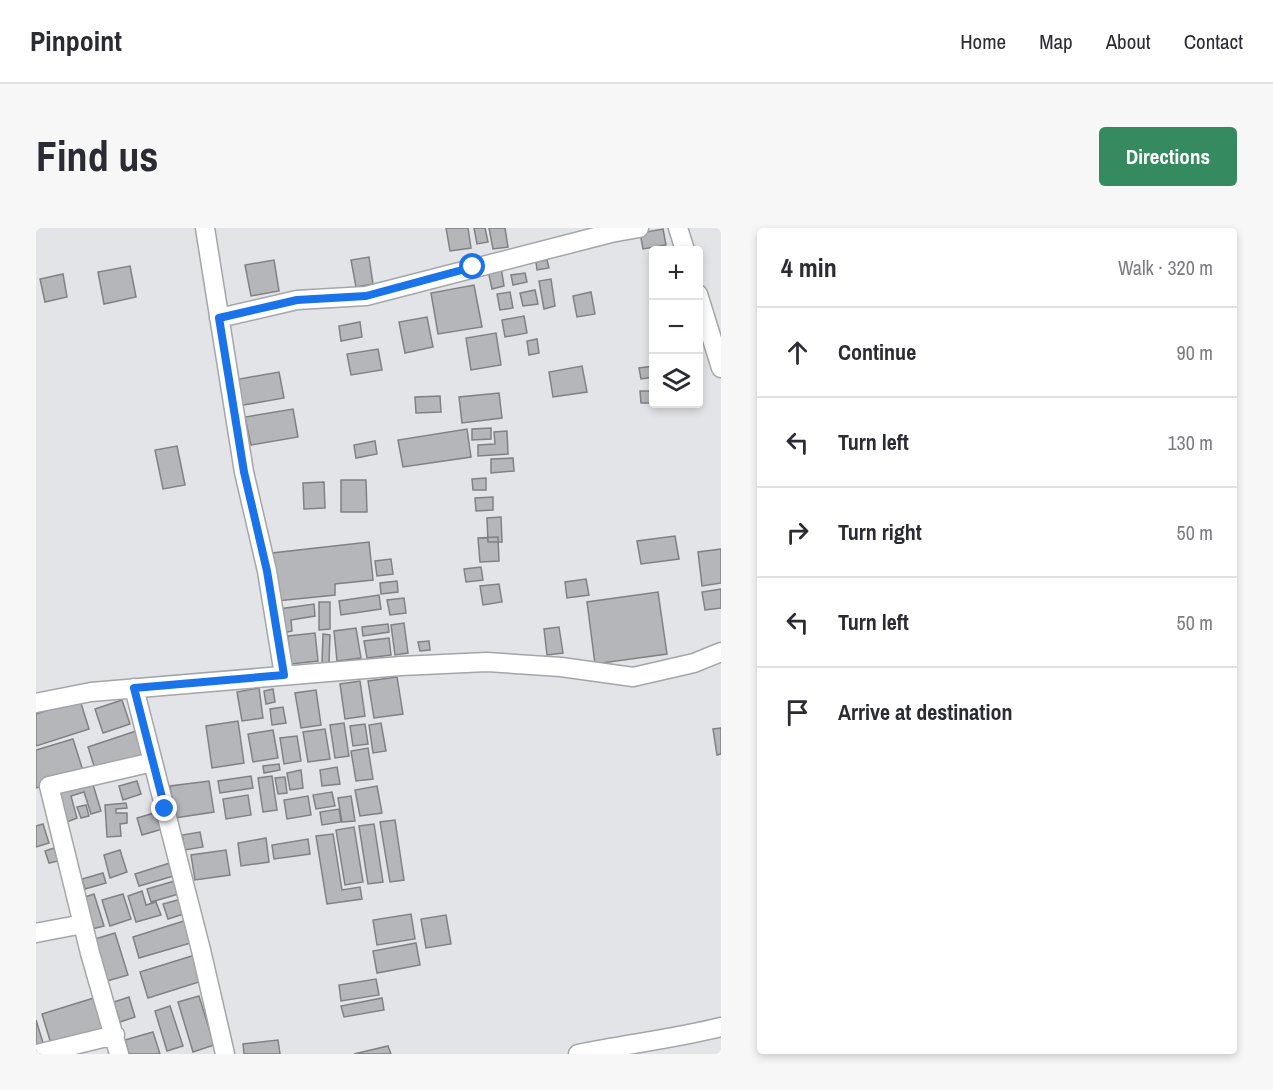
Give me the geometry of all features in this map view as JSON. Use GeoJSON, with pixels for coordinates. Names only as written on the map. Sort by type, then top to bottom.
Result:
{"type":"FeatureCollection","features":[{"type":"Feature","properties":{"kind":"street"},"geometry":{"type":"LineString","coordinates":[[205,228],[244,472],[267,571],[284,675]]}},
{"type":"Feature","properties":{"kind":"street"},"geometry":{"type":"LineString","coordinates":[[219,318],[297,300],[366,296],[599,236],[639,228]]}},
{"type":"Feature","properties":{"kind":"street"},"geometry":{"type":"LineString","coordinates":[[678,228],[684,246]]}},
{"type":"Feature","properties":{"kind":"street"},"geometry":{"type":"LineString","coordinates":[[701,300],[721,368]]}},
{"type":"Feature","properties":{"kind":"street"},"geometry":{"type":"LineString","coordinates":[[36,703],[91,692],[134,688],[401,666],[487,662],[561,667],[633,677],[694,663],[721,652]]}},
{"type":"Feature","properties":{"kind":"street"},"geometry":{"type":"LineString","coordinates":[[134,688],[201,950],[225,1054]]}},
{"type":"Feature","properties":{"kind":"street"},"geometry":{"type":"LineString","coordinates":[[119,1054],[83,924],[49,786],[153,762]]}},
{"type":"Feature","properties":{"kind":"street"},"geometry":{"type":"LineString","coordinates":[[36,933],[83,924]]}},
{"type":"Feature","properties":{"kind":"street"},"geometry":{"type":"LineString","coordinates":[[578,1054],[625,1044],[684,1037],[721,1028]]}},
{"type":"Feature","properties":{"kind":"street"},"geometry":{"type":"LineString","coordinates":[[37,1054],[115,1035]]}},
{"type":"Feature","properties":{"kind":"building"},"geometry":{"type":"Polygon","coordinates":[[[446,228],[468,228],[471,248],[450,251],[446,228]]]}},
{"type":"Feature","properties":{"kind":"building"},"geometry":{"type":"Polygon","coordinates":[[[474,228],[485,228],[488,242],[477,244],[474,228]]]}},
{"type":"Feature","properties":{"kind":"building"},"geometry":{"type":"Polygon","coordinates":[[[489,228],[505,228],[508,247],[493,249],[489,228]]]}},
{"type":"Feature","properties":{"kind":"building"},"geometry":{"type":"Polygon","coordinates":[[[663,229],[666,245],[649,246],[643,249],[640,233],[663,229]]]}},
{"type":"Feature","properties":{"kind":"building"},"geometry":{"type":"Polygon","coordinates":[[[369,257],[373,284],[356,287],[351,260],[369,257]]]}},
{"type":"Feature","properties":{"kind":"building"},"geometry":{"type":"Polygon","coordinates":[[[274,260],[279,291],[251,296],[245,265],[274,260]]]}},
{"type":"Feature","properties":{"kind":"building"},"geometry":{"type":"Polygon","coordinates":[[[547,260],[549,268],[537,270],[536,262],[547,260]]]}},
{"type":"Feature","properties":{"kind":"building"},"geometry":{"type":"Polygon","coordinates":[[[130,266],[136,297],[104,304],[98,272],[130,266]]]}},
{"type":"Feature","properties":{"kind":"building"},"geometry":{"type":"Polygon","coordinates":[[[501,267],[504,286],[492,289],[488,270],[501,267]]]}},
{"type":"Feature","properties":{"kind":"building"},"geometry":{"type":"Polygon","coordinates":[[[525,273],[527,282],[513,285],[511,275],[525,273]]]}},
{"type":"Feature","properties":{"kind":"building"},"geometry":{"type":"Polygon","coordinates":[[[63,274],[67,297],[45,302],[40,279],[63,274]]]}},
{"type":"Feature","properties":{"kind":"building"},"geometry":{"type":"Polygon","coordinates":[[[551,279],[555,306],[544,309],[539,281],[551,279]]]}},
{"type":"Feature","properties":{"kind":"building"},"geometry":{"type":"Polygon","coordinates":[[[474,285],[482,327],[438,334],[431,293],[474,285]]]}},
{"type":"Feature","properties":{"kind":"building"},"geometry":{"type":"Polygon","coordinates":[[[535,290],[538,304],[523,306],[520,293],[535,290]]]}},
{"type":"Feature","properties":{"kind":"building"},"geometry":{"type":"Polygon","coordinates":[[[510,292],[513,308],[500,310],[497,294],[510,292]]]}},
{"type":"Feature","properties":{"kind":"building"},"geometry":{"type":"Polygon","coordinates":[[[591,292],[595,314],[577,317],[573,296],[591,292]]]}},
{"type":"Feature","properties":{"kind":"building"},"geometry":{"type":"Polygon","coordinates":[[[524,316],[527,333],[505,337],[502,320],[524,316]]]}},
{"type":"Feature","properties":{"kind":"building"},"geometry":{"type":"Polygon","coordinates":[[[427,317],[433,347],[405,353],[399,322],[427,317]]]}},
{"type":"Feature","properties":{"kind":"building"},"geometry":{"type":"Polygon","coordinates":[[[360,322],[362,337],[341,341],[339,326],[360,322]]]}},
{"type":"Feature","properties":{"kind":"building"},"geometry":{"type":"Polygon","coordinates":[[[496,333],[501,365],[471,370],[466,338],[496,333]]]}},
{"type":"Feature","properties":{"kind":"building"},"geometry":{"type":"Polygon","coordinates":[[[537,339],[539,353],[529,355],[527,341],[537,339]]]}},
{"type":"Feature","properties":{"kind":"building"},"geometry":{"type":"Polygon","coordinates":[[[378,349],[382,370],[351,375],[347,354],[378,349]]]}},
{"type":"Feature","properties":{"kind":"building"},"geometry":{"type":"Polygon","coordinates":[[[582,366],[587,392],[553,397],[549,372],[582,366]]]}},
{"type":"Feature","properties":{"kind":"building"},"geometry":{"type":"Polygon","coordinates":[[[649,367],[649,378],[641,379],[639,368],[649,367]]]}},
{"type":"Feature","properties":{"kind":"building"},"geometry":{"type":"Polygon","coordinates":[[[279,372],[284,398],[238,406],[234,380],[279,372]]]}},
{"type":"Feature","properties":{"kind":"building"},"geometry":{"type":"Polygon","coordinates":[[[640,391],[649,391],[649,403],[641,403],[640,391]]]}},
{"type":"Feature","properties":{"kind":"building"},"geometry":{"type":"Polygon","coordinates":[[[499,393],[502,418],[462,423],[459,397],[499,393]]]}},
{"type":"Feature","properties":{"kind":"building"},"geometry":{"type":"Polygon","coordinates":[[[440,396],[441,412],[416,413],[415,397],[440,396]]]}},
{"type":"Feature","properties":{"kind":"building"},"geometry":{"type":"Polygon","coordinates":[[[293,409],[298,437],[251,445],[245,417],[293,409]]]}},
{"type":"Feature","properties":{"kind":"building"},"geometry":{"type":"Polygon","coordinates":[[[491,428],[491,439],[472,440],[472,429],[491,428]]]}},
{"type":"Feature","properties":{"kind":"building"},"geometry":{"type":"Polygon","coordinates":[[[467,429],[471,457],[403,467],[398,440],[467,429]]]}},
{"type":"Feature","properties":{"kind":"building"},"geometry":{"type":"Polygon","coordinates":[[[507,431],[508,454],[478,456],[478,445],[495,444],[494,432],[507,431]]]}},
{"type":"Feature","properties":{"kind":"building"},"geometry":{"type":"Polygon","coordinates":[[[375,441],[377,454],[356,458],[354,445],[375,441]]]}},
{"type":"Feature","properties":{"kind":"building"},"geometry":{"type":"Polygon","coordinates":[[[177,446],[185,485],[163,489],[155,450],[177,446]]]}},
{"type":"Feature","properties":{"kind":"building"},"geometry":{"type":"Polygon","coordinates":[[[513,458],[514,471],[491,473],[491,459],[513,458]]]}},
{"type":"Feature","properties":{"kind":"building"},"geometry":{"type":"Polygon","coordinates":[[[486,478],[486,490],[473,490],[472,479],[486,478]]]}},
{"type":"Feature","properties":{"kind":"building"},"geometry":{"type":"Polygon","coordinates":[[[341,480],[366,480],[367,512],[341,512],[341,480]]]}},
{"type":"Feature","properties":{"kind":"building"},"geometry":{"type":"Polygon","coordinates":[[[324,482],[325,508],[304,509],[303,483],[324,482]]]}},
{"type":"Feature","properties":{"kind":"building"},"geometry":{"type":"Polygon","coordinates":[[[493,497],[493,510],[476,511],[475,498],[493,497]]]}},
{"type":"Feature","properties":{"kind":"building"},"geometry":{"type":"Polygon","coordinates":[[[501,517],[502,542],[488,542],[487,518],[501,517]]]}},
{"type":"Feature","properties":{"kind":"building"},"geometry":{"type":"Polygon","coordinates":[[[675,536],[679,559],[641,564],[637,541],[675,536]]]}},
{"type":"Feature","properties":{"kind":"building"},"geometry":{"type":"Polygon","coordinates":[[[498,537],[499,561],[480,562],[478,538],[498,537]]]}},
{"type":"Feature","properties":{"kind":"building"},"geometry":{"type":"Polygon","coordinates":[[[369,542],[373,580],[335,584],[335,595],[277,601],[272,553],[369,542]]]}},
{"type":"Feature","properties":{"kind":"building"},"geometry":{"type":"Polygon","coordinates":[[[721,549],[721,583],[702,586],[698,552],[721,549]]]}},
{"type":"Feature","properties":{"kind":"building"},"geometry":{"type":"Polygon","coordinates":[[[391,559],[393,574],[377,576],[375,561],[391,559]]]}},
{"type":"Feature","properties":{"kind":"building"},"geometry":{"type":"Polygon","coordinates":[[[481,567],[483,580],[466,582],[464,569],[481,567]]]}},
{"type":"Feature","properties":{"kind":"building"},"geometry":{"type":"Polygon","coordinates":[[[586,579],[589,595],[567,598],[565,582],[586,579]]]}},
{"type":"Feature","properties":{"kind":"building"},"geometry":{"type":"Polygon","coordinates":[[[397,581],[398,592],[381,594],[380,583],[397,581]]]}},
{"type":"Feature","properties":{"kind":"building"},"geometry":{"type":"Polygon","coordinates":[[[499,584],[502,602],[483,605],[480,586],[499,584]]]}},
{"type":"Feature","properties":{"kind":"building"},"geometry":{"type":"Polygon","coordinates":[[[721,589],[721,608],[705,610],[702,592],[721,589]]]}},
{"type":"Feature","properties":{"kind":"building"},"geometry":{"type":"Polygon","coordinates":[[[658,592],[667,654],[595,664],[587,602],[658,592]]]}},
{"type":"Feature","properties":{"kind":"building"},"geometry":{"type":"Polygon","coordinates":[[[379,595],[381,609],[341,615],[339,601],[379,595]]]}},
{"type":"Feature","properties":{"kind":"building"},"geometry":{"type":"Polygon","coordinates":[[[404,598],[406,613],[390,615],[387,600],[404,598]]]}},
{"type":"Feature","properties":{"kind":"building"},"geometry":{"type":"Polygon","coordinates":[[[319,602],[330,602],[330,629],[319,630],[319,602]]]}},
{"type":"Feature","properties":{"kind":"building"},"geometry":{"type":"Polygon","coordinates":[[[314,604],[315,616],[291,620],[292,631],[283,633],[279,609],[314,604]]]}},
{"type":"Feature","properties":{"kind":"building"},"geometry":{"type":"Polygon","coordinates":[[[404,623],[408,653],[395,655],[391,625],[404,623]]]}},
{"type":"Feature","properties":{"kind":"building"},"geometry":{"type":"Polygon","coordinates":[[[388,624],[389,632],[363,636],[362,627],[388,624]]]}},
{"type":"Feature","properties":{"kind":"building"},"geometry":{"type":"Polygon","coordinates":[[[559,627],[563,653],[547,655],[544,629],[559,627]]]}},
{"type":"Feature","properties":{"kind":"building"},"geometry":{"type":"Polygon","coordinates":[[[356,628],[361,658],[337,661],[334,631],[356,628]]]}},
{"type":"Feature","properties":{"kind":"building"},"geometry":{"type":"Polygon","coordinates":[[[315,633],[318,661],[291,664],[288,636],[315,633]]]}},
{"type":"Feature","properties":{"kind":"building"},"geometry":{"type":"Polygon","coordinates":[[[323,634],[330,635],[329,663],[322,663],[323,634]]]}},
{"type":"Feature","properties":{"kind":"building"},"geometry":{"type":"Polygon","coordinates":[[[389,638],[391,655],[367,658],[364,641],[389,638]]]}},
{"type":"Feature","properties":{"kind":"building"},"geometry":{"type":"Polygon","coordinates":[[[429,641],[430,650],[420,651],[418,642],[429,641]]]}},
{"type":"Feature","properties":{"kind":"building"},"geometry":{"type":"Polygon","coordinates":[[[397,677],[403,714],[374,718],[368,681],[397,677]]]}},
{"type":"Feature","properties":{"kind":"building"},"geometry":{"type":"Polygon","coordinates":[[[360,681],[365,716],[345,719],[340,684],[360,681]]]}},
{"type":"Feature","properties":{"kind":"building"},"geometry":{"type":"Polygon","coordinates":[[[259,688],[263,718],[242,721],[237,692],[259,688]]]}},
{"type":"Feature","properties":{"kind":"building"},"geometry":{"type":"Polygon","coordinates":[[[273,689],[275,702],[266,704],[264,691],[273,689]]]}},
{"type":"Feature","properties":{"kind":"building"},"geometry":{"type":"Polygon","coordinates":[[[316,690],[321,725],[301,728],[295,693],[316,690]]]}},
{"type":"Feature","properties":{"kind":"building"},"geometry":{"type":"Polygon","coordinates":[[[80,700],[89,729],[36,746],[36,714],[80,700]]]}},
{"type":"Feature","properties":{"kind":"building"},"geometry":{"type":"Polygon","coordinates":[[[122,700],[130,724],[103,733],[95,709],[122,700]]]}},
{"type":"Feature","properties":{"kind":"building"},"geometry":{"type":"Polygon","coordinates":[[[283,707],[286,723],[272,725],[270,709],[283,707]]]}},
{"type":"Feature","properties":{"kind":"building"},"geometry":{"type":"Polygon","coordinates":[[[238,721],[244,763],[212,768],[206,726],[238,721]]]}},
{"type":"Feature","properties":{"kind":"building"},"geometry":{"type":"Polygon","coordinates":[[[344,723],[349,756],[335,758],[330,725],[344,723]]]}},
{"type":"Feature","properties":{"kind":"building"},"geometry":{"type":"Polygon","coordinates":[[[381,723],[386,751],[373,753],[369,725],[381,723]]]}},
{"type":"Feature","properties":{"kind":"building"},"geometry":{"type":"Polygon","coordinates":[[[365,724],[368,744],[353,746],[350,726],[365,724]]]}},
{"type":"Feature","properties":{"kind":"building"},"geometry":{"type":"Polygon","coordinates":[[[721,728],[721,754],[717,755],[713,729],[721,728]]]}},
{"type":"Feature","properties":{"kind":"building"},"geometry":{"type":"Polygon","coordinates":[[[325,729],[330,759],[308,762],[303,732],[325,729]]]}},
{"type":"Feature","properties":{"kind":"building"},"geometry":{"type":"Polygon","coordinates":[[[273,730],[278,758],[253,762],[248,734],[273,730]]]}},
{"type":"Feature","properties":{"kind":"building"},"geometry":{"type":"Polygon","coordinates":[[[136,731],[145,756],[96,772],[88,747],[136,731]]]}},
{"type":"Feature","properties":{"kind":"building"},"geometry":{"type":"Polygon","coordinates":[[[297,736],[301,761],[284,764],[280,738],[297,736]]]}},
{"type":"Feature","properties":{"kind":"building"},"geometry":{"type":"Polygon","coordinates":[[[73,739],[84,774],[36,788],[36,750],[73,739]]]}},
{"type":"Feature","properties":{"kind":"building"},"geometry":{"type":"Polygon","coordinates":[[[368,748],[373,779],[356,781],[351,751],[368,748]]]}},
{"type":"Feature","properties":{"kind":"building"},"geometry":{"type":"Polygon","coordinates":[[[279,764],[280,770],[264,773],[263,766],[279,764]]]}},
{"type":"Feature","properties":{"kind":"building"},"geometry":{"type":"Polygon","coordinates":[[[337,767],[340,784],[322,786],[320,770],[337,767]]]}},
{"type":"Feature","properties":{"kind":"building"},"geometry":{"type":"Polygon","coordinates":[[[301,770],[303,788],[290,790],[287,773],[301,770]]]}},
{"type":"Feature","properties":{"kind":"building"},"geometry":{"type":"Polygon","coordinates":[[[251,776],[253,788],[220,793],[218,781],[251,776]]]}},
{"type":"Feature","properties":{"kind":"building"},"geometry":{"type":"Polygon","coordinates":[[[272,776],[277,810],[263,812],[258,778],[272,776]]]}},
{"type":"Feature","properties":{"kind":"building"},"geometry":{"type":"Polygon","coordinates":[[[285,777],[287,793],[278,794],[275,778],[285,777]]]}},
{"type":"Feature","properties":{"kind":"building"},"geometry":{"type":"Polygon","coordinates":[[[91,778],[101,811],[91,814],[84,792],[71,796],[77,818],[67,822],[57,788],[91,778]]]}},
{"type":"Feature","properties":{"kind":"building"},"geometry":{"type":"Polygon","coordinates":[[[137,781],[141,794],[123,800],[119,786],[137,781]]]}},
{"type":"Feature","properties":{"kind":"building"},"geometry":{"type":"Polygon","coordinates":[[[209,781],[214,812],[175,818],[170,786],[209,781]]]}},
{"type":"Feature","properties":{"kind":"building"},"geometry":{"type":"Polygon","coordinates":[[[377,786],[382,813],[360,816],[355,790],[377,786]]]}},
{"type":"Feature","properties":{"kind":"building"},"geometry":{"type":"Polygon","coordinates":[[[332,792],[335,806],[316,809],[313,795],[332,792]]]}},
{"type":"Feature","properties":{"kind":"building"},"geometry":{"type":"Polygon","coordinates":[[[248,795],[251,815],[226,819],[223,799],[248,795]]]}},
{"type":"Feature","properties":{"kind":"building"},"geometry":{"type":"Polygon","coordinates":[[[308,796],[311,815],[287,819],[284,800],[308,796]]]}},
{"type":"Feature","properties":{"kind":"building"},"geometry":{"type":"Polygon","coordinates":[[[351,796],[355,821],[342,822],[338,798],[351,796]]]}},
{"type":"Feature","properties":{"kind":"building"},"geometry":{"type":"Polygon","coordinates":[[[126,803],[127,808],[116,809],[116,813],[127,813],[127,823],[120,824],[121,836],[107,837],[105,805],[126,803]]]}},
{"type":"Feature","properties":{"kind":"building"},"geometry":{"type":"Polygon","coordinates":[[[86,805],[89,816],[81,818],[77,807],[86,805]]]}},
{"type":"Feature","properties":{"kind":"building"},"geometry":{"type":"Polygon","coordinates":[[[339,809],[341,822],[322,825],[320,812],[339,809]]]}},
{"type":"Feature","properties":{"kind":"building"},"geometry":{"type":"Polygon","coordinates":[[[161,811],[166,828],[142,835],[137,818],[161,811]]]}},
{"type":"Feature","properties":{"kind":"building"},"geometry":{"type":"Polygon","coordinates":[[[395,820],[404,880],[390,882],[380,822],[395,820]]]}},
{"type":"Feature","properties":{"kind":"building"},"geometry":{"type":"Polygon","coordinates":[[[43,824],[49,843],[36,847],[36,826],[43,824]]]}},
{"type":"Feature","properties":{"kind":"building"},"geometry":{"type":"Polygon","coordinates":[[[374,824],[383,882],[368,884],[359,826],[374,824]]]}},
{"type":"Feature","properties":{"kind":"building"},"geometry":{"type":"Polygon","coordinates":[[[354,827],[363,882],[345,885],[336,830],[354,827]]]}},
{"type":"Feature","properties":{"kind":"building"},"geometry":{"type":"Polygon","coordinates":[[[200,832],[203,847],[185,850],[182,835],[200,832]]]}},
{"type":"Feature","properties":{"kind":"building"},"geometry":{"type":"Polygon","coordinates":[[[333,834],[342,890],[360,887],[362,899],[327,904],[316,836],[333,834]]]}},
{"type":"Feature","properties":{"kind":"building"},"geometry":{"type":"Polygon","coordinates":[[[266,838],[269,862],[241,866],[238,843],[266,838]]]}},
{"type":"Feature","properties":{"kind":"building"},"geometry":{"type":"Polygon","coordinates":[[[308,839],[310,854],[274,859],[272,845],[308,839]]]}},
{"type":"Feature","properties":{"kind":"building"},"geometry":{"type":"Polygon","coordinates":[[[54,848],[58,861],[49,863],[45,851],[54,848]]]}},
{"type":"Feature","properties":{"kind":"building"},"geometry":{"type":"Polygon","coordinates":[[[120,850],[127,872],[110,878],[104,855],[120,850]]]}},
{"type":"Feature","properties":{"kind":"building"},"geometry":{"type":"Polygon","coordinates":[[[226,850],[230,875],[195,880],[191,855],[226,850]]]}},
{"type":"Feature","properties":{"kind":"building"},"geometry":{"type":"Polygon","coordinates":[[[173,862],[177,875],[139,886],[135,874],[173,862]]]}},
{"type":"Feature","properties":{"kind":"building"},"geometry":{"type":"Polygon","coordinates":[[[103,873],[106,883],[85,889],[82,879],[103,873]]]}},
{"type":"Feature","properties":{"kind":"building"},"geometry":{"type":"Polygon","coordinates":[[[178,880],[182,893],[151,902],[147,889],[178,880]]]}},
{"type":"Feature","properties":{"kind":"building"},"geometry":{"type":"Polygon","coordinates":[[[142,891],[146,905],[156,902],[161,915],[136,922],[128,896],[142,891]]]}},
{"type":"Feature","properties":{"kind":"building"},"geometry":{"type":"Polygon","coordinates":[[[94,894],[104,926],[92,929],[82,898],[94,894]]]}},
{"type":"Feature","properties":{"kind":"building"},"geometry":{"type":"Polygon","coordinates":[[[123,894],[131,919],[110,926],[102,900],[123,894]]]}},
{"type":"Feature","properties":{"kind":"building"},"geometry":{"type":"Polygon","coordinates":[[[185,898],[190,912],[168,919],[163,904],[185,898]]]}},
{"type":"Feature","properties":{"kind":"building"},"geometry":{"type":"Polygon","coordinates":[[[411,914],[415,939],[377,945],[373,920],[411,914]]]}},
{"type":"Feature","properties":{"kind":"building"},"geometry":{"type":"Polygon","coordinates":[[[446,915],[451,944],[426,948],[421,919],[446,915]]]}},
{"type":"Feature","properties":{"kind":"building"},"geometry":{"type":"Polygon","coordinates":[[[187,920],[194,942],[139,958],[133,937],[187,920]]]}},
{"type":"Feature","properties":{"kind":"building"},"geometry":{"type":"Polygon","coordinates":[[[115,933],[128,975],[107,981],[95,939],[115,933]]]}},
{"type":"Feature","properties":{"kind":"building"},"geometry":{"type":"Polygon","coordinates":[[[416,943],[420,965],[377,973],[373,951],[416,943]]]}},
{"type":"Feature","properties":{"kind":"building"},"geometry":{"type":"Polygon","coordinates":[[[195,955],[202,981],[148,998],[140,972],[195,955]]]}},
{"type":"Feature","properties":{"kind":"building"},"geometry":{"type":"Polygon","coordinates":[[[376,979],[379,995],[341,1001],[339,985],[376,979]]]}},
{"type":"Feature","properties":{"kind":"building"},"geometry":{"type":"Polygon","coordinates":[[[199,996],[214,1045],[193,1052],[178,1002],[199,996]]]}},
{"type":"Feature","properties":{"kind":"building"},"geometry":{"type":"Polygon","coordinates":[[[97,997],[107,1030],[52,1047],[42,1014],[97,997]]]}},
{"type":"Feature","properties":{"kind":"building"},"geometry":{"type":"Polygon","coordinates":[[[129,997],[135,1017],[120,1022],[114,1002],[129,997]]]}},
{"type":"Feature","properties":{"kind":"building"},"geometry":{"type":"Polygon","coordinates":[[[382,998],[384,1010],[344,1017],[341,1006],[382,998]]]}},
{"type":"Feature","properties":{"kind":"building"},"geometry":{"type":"Polygon","coordinates":[[[170,1006],[183,1046],[167,1051],[155,1011],[170,1006]]]}},
{"type":"Feature","properties":{"kind":"building"},"geometry":{"type":"Polygon","coordinates":[[[36,1020],[44,1046],[36,1048],[36,1020]]]}},
{"type":"Feature","properties":{"kind":"building"},"geometry":{"type":"Polygon","coordinates":[[[153,1032],[160,1054],[129,1054],[125,1040],[153,1032]]]}},
{"type":"Feature","properties":{"kind":"building"},"geometry":{"type":"Polygon","coordinates":[[[278,1040],[280,1054],[244,1054],[243,1044],[278,1040]]]}},
{"type":"Feature","properties":{"kind":"building"},"geometry":{"type":"Polygon","coordinates":[[[388,1046],[391,1054],[354,1054],[388,1046]]]}},
{"type":"Feature","properties":{"kind":"route"},"geometry":{"type":"LineString","coordinates":[[165,809],[134,688],[284,675],[267,571],[244,472],[219,318],[297,300],[366,296],[473,267]]}}]}
